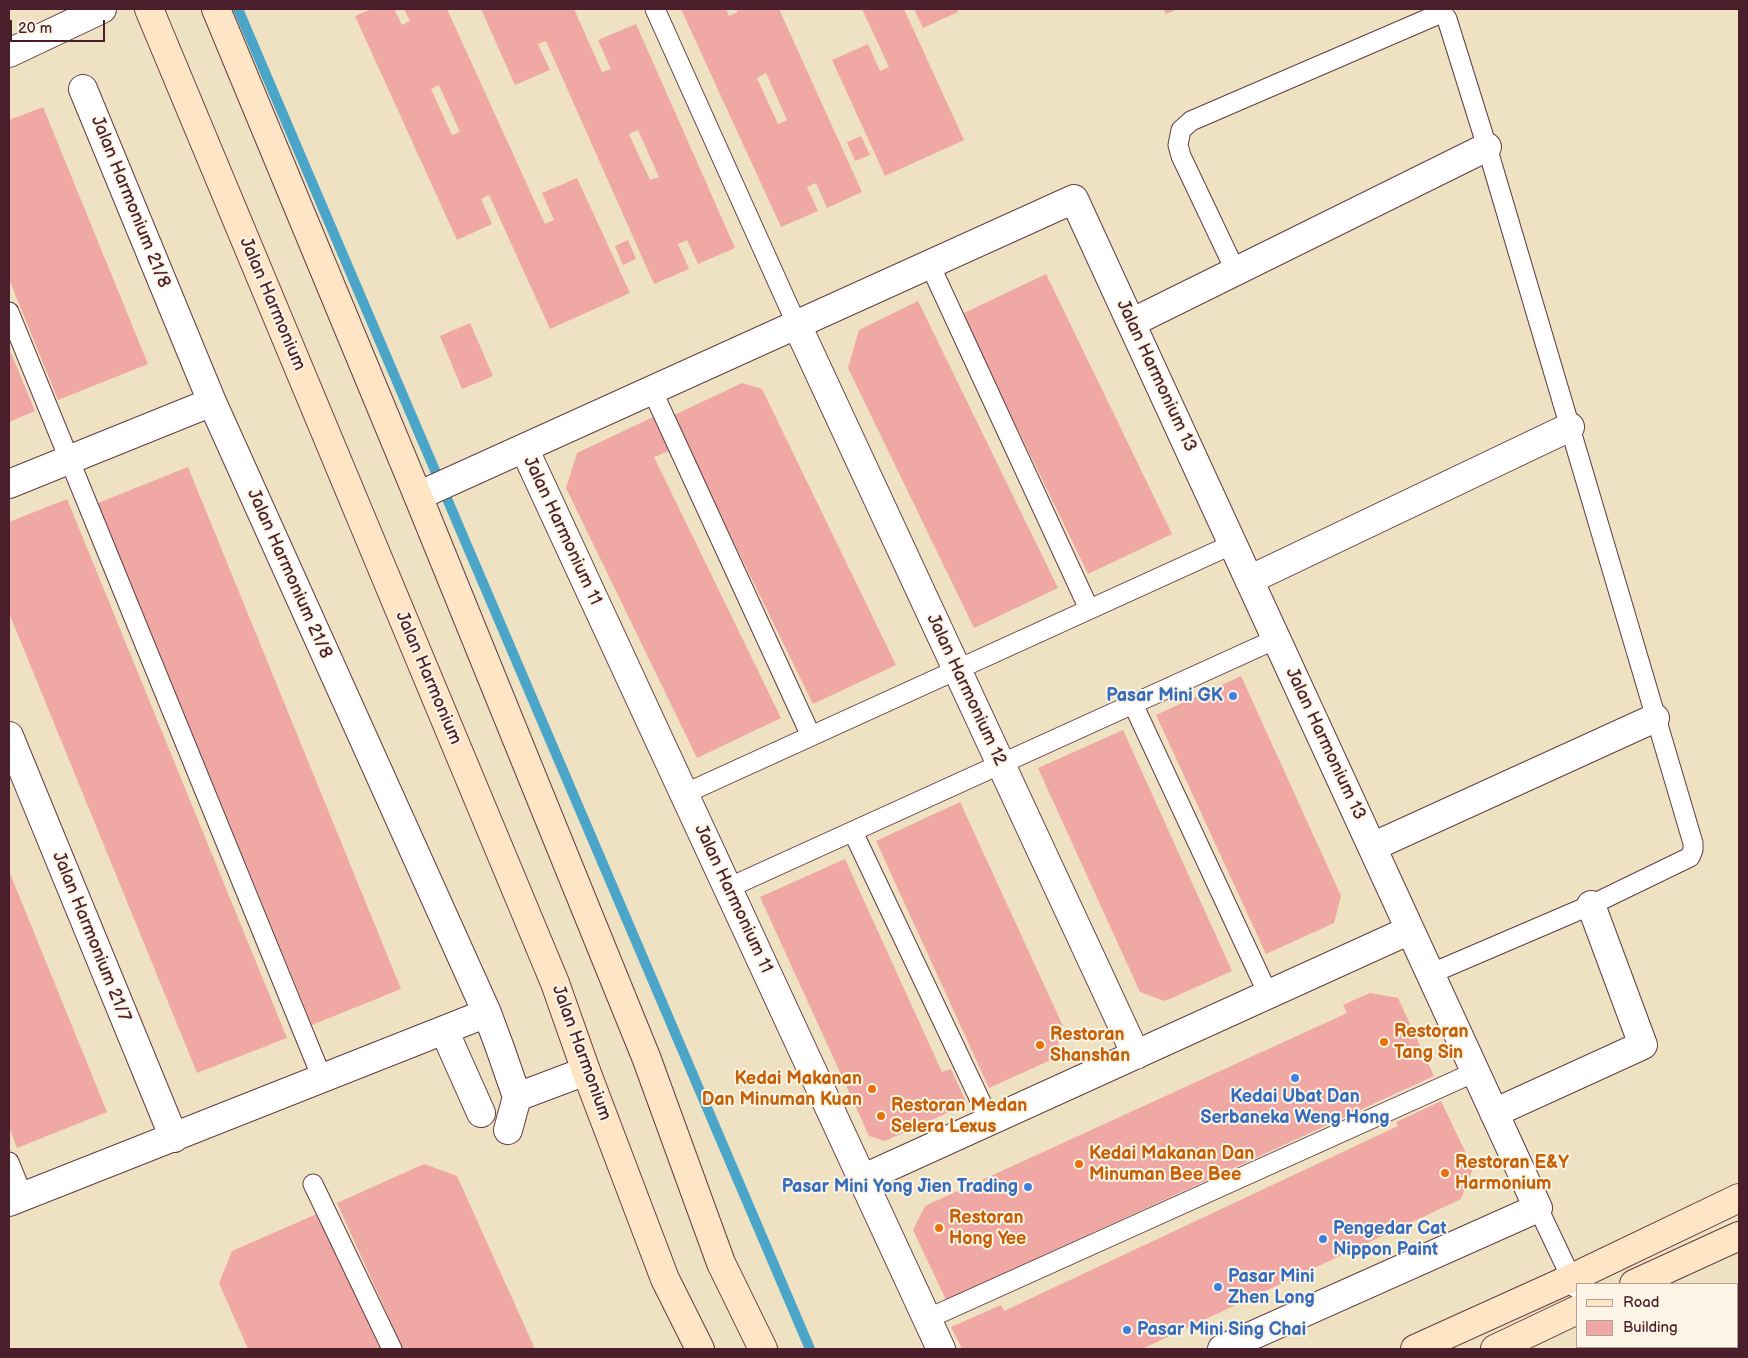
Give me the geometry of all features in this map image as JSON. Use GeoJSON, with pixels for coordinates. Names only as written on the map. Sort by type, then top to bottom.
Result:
{"type":"FeatureCollection","features":[{"type":"Feature","properties":{"kind":"main road","name":"Jalan Harmonium"},"geometry":{"type":"LineString","coordinates":[[149,9],[555,983],[586,1071],[665,1279],[700,1349]]}},
{"type":"Feature","properties":{"kind":"main road"},"geometry":{"type":"LineString","coordinates":[[216,9],[418,496],[646,1057],[721,1263],[763,1349]]}},
{"type":"Feature","properties":{"kind":"main road"},"geometry":{"type":"LineString","coordinates":[[1415,1349],[1574,1283],[1739,1198]]}},
{"type":"Feature","properties":{"kind":"main road"},"geometry":{"type":"LineString","coordinates":[[1636,1283],[1739,1236]]}},
{"type":"Feature","properties":{"kind":"main road"},"geometry":{"type":"LineString","coordinates":[[1495,1349],[1576,1310]]}},
{"type":"Feature","properties":{"kind":"street"},"geometry":{"type":"LineString","coordinates":[[9,53],[64,17],[102,9]]}},
{"type":"Feature","properties":{"kind":"street","name":"Jalan Harmonium 21/8"},"geometry":{"type":"LineString","coordinates":[[83,88],[212,402],[486,1014],[517,1097]]}},
{"type":"Feature","properties":{"kind":"street"},"geometry":{"type":"LineString","coordinates":[[1131,323],[1487,147]]}},
{"type":"Feature","properties":{"kind":"street","name":"Jalan Harmonium 13"},"geometry":{"type":"LineString","coordinates":[[930,265],[1074,200],[1538,1208]]}},
{"type":"Feature","properties":{"kind":"street"},"geometry":{"type":"LineString","coordinates":[[418,496],[930,265]]}},
{"type":"Feature","properties":{"kind":"street","name":"Jalan Harmonium 12"},"geometry":{"type":"LineString","coordinates":[[797,325],[1136,1055]]}},
{"type":"Feature","properties":{"kind":"street"},"geometry":{"type":"LineString","coordinates":[[9,484],[212,402]]}},
{"type":"Feature","properties":{"kind":"street"},"geometry":{"type":"LineString","coordinates":[[1249,580],[1570,426]]}},
{"type":"Feature","properties":{"kind":"street","name":"Jalan Harmonium 11"},"geometry":{"type":"LineString","coordinates":[[524,448],[941,1349]]}},
{"type":"Feature","properties":{"kind":"street"},"geometry":{"type":"LineString","coordinates":[[1372,848],[1655,718]]}},
{"type":"Feature","properties":{"kind":"street","name":"Jalan Harmonium 21/7"},"geometry":{"type":"LineString","coordinates":[[9,736],[174,1138]]}},
{"type":"Feature","properties":{"kind":"street"},"geometry":{"type":"LineString","coordinates":[[1494,1113],[1643,1045],[1591,905]]}},
{"type":"Feature","properties":{"kind":"street"},"geometry":{"type":"LineString","coordinates":[[862,1179],[1410,930]]}},
{"type":"Feature","properties":{"kind":"street"},"geometry":{"type":"LineString","coordinates":[[16,1199],[486,1014]]}},
{"type":"Feature","properties":{"kind":"street"},"geometry":{"type":"LineString","coordinates":[[444,1030],[481,1113]]}},
{"type":"Feature","properties":{"kind":"street"},"geometry":{"type":"LineString","coordinates":[[508,1130],[517,1097],[586,1071]]}},
{"type":"Feature","properties":{"kind":"street"},"geometry":{"type":"LineString","coordinates":[[1222,1349],[1538,1208]]}},
{"type":"Feature","properties":{"kind":"lane"},"geometry":{"type":"LineString","coordinates":[[654,9],[797,325]]}},
{"type":"Feature","properties":{"kind":"lane"},"geometry":{"type":"LineString","coordinates":[[1236,272],[1180,156],[1178,145],[1181,130],[1191,121],[1439,14],[1447,19],[1487,147],[1655,718],[1692,836],[1693,850],[1690,857],[1591,905],[1430,974]]}},
{"type":"Feature","properties":{"kind":"lane"},"geometry":{"type":"LineString","coordinates":[[930,265],[1089,609]]}},
{"type":"Feature","properties":{"kind":"lane"},"geometry":{"type":"LineString","coordinates":[[9,312],[322,1078]]}},
{"type":"Feature","properties":{"kind":"lane"},"geometry":{"type":"LineString","coordinates":[[652,390],[812,736]]}},
{"type":"Feature","properties":{"kind":"lane"},"geometry":{"type":"LineString","coordinates":[[684,794],[1233,544]]}},
{"type":"Feature","properties":{"kind":"lane"},"geometry":{"type":"LineString","coordinates":[[728,888],[1276,639]]}},
{"type":"Feature","properties":{"kind":"lane"},"geometry":{"type":"LineString","coordinates":[[1133,704],[1268,994]]}},
{"type":"Feature","properties":{"kind":"lane"},"geometry":{"type":"LineString","coordinates":[[853,832],[990,1120]]}},
{"type":"Feature","properties":{"kind":"lane"},"geometry":{"type":"LineString","coordinates":[[927,1319],[1475,1072]]}},
{"type":"Feature","properties":{"kind":"lane"},"geometry":{"type":"LineString","coordinates":[[9,1162],[16,1199]]}},
{"type":"Feature","properties":{"kind":"lane"},"geometry":{"type":"LineString","coordinates":[[313,1184],[392,1349]]}},
{"type":"Feature","properties":{"kind":"lane","name":"Jalan Harmonium 13"},"geometry":{"type":"LineString","coordinates":[[1538,1208],[1574,1283]]}},
{"type":"Feature","properties":{"kind":"building"},"geometry":{"type":"Polygon","coordinates":[[[372,9],[394,9],[402,25],[410,21],[404,9],[447,9],[545,224],[554,220],[542,193],[577,178],[630,293],[550,329],[489,195],[481,199],[492,224],[457,240],[355,16],[372,9]],[[439,85],[431,89],[452,135],[460,132],[439,85]]]}},
{"type":"Feature","properties":{"kind":"building"},"geometry":{"type":"Polygon","coordinates":[[[481,9],[574,9],[602,72],[611,69],[598,40],[636,24],[735,248],[698,264],[687,240],[678,244],[689,269],[654,284],[546,41],[538,44],[550,70],[515,85],[481,9]],[[638,130],[629,134],[650,180],[659,177],[638,130]]]}},
{"type":"Feature","properties":{"kind":"building"},"geometry":{"type":"Polygon","coordinates":[[[681,9],[726,9],[729,16],[738,12],[736,9],[779,9],[862,192],[827,208],[816,183],[807,187],[818,211],[781,227],[681,9]],[[766,73],[757,78],[778,124],[787,120],[766,73]]]}},
{"type":"Feature","properties":{"kind":"building"},"geometry":{"type":"Polygon","coordinates":[[[862,9],[904,9],[964,140],[885,176],[832,60],[868,44],[880,71],[889,67],[862,9]]]}},
{"type":"Feature","properties":{"kind":"building"},"geometry":{"type":"Polygon","coordinates":[[[914,9],[957,9],[958,12],[923,28],[914,9]]]}},
{"type":"Feature","properties":{"kind":"building"},"geometry":{"type":"Polygon","coordinates":[[[1163,9],[1178,9],[1166,14],[1163,9]]]}},
{"type":"Feature","properties":{"kind":"building"},"geometry":{"type":"Polygon","coordinates":[[[43,107],[148,364],[58,400],[9,279],[9,120],[43,107]]]}},
{"type":"Feature","properties":{"kind":"building"},"geometry":{"type":"Polygon","coordinates":[[[861,136],[870,155],[855,161],[847,142],[861,136]]]}},
{"type":"Feature","properties":{"kind":"building"},"geometry":{"type":"Polygon","coordinates":[[[628,240],[636,259],[623,265],[615,246],[628,240]]]}},
{"type":"Feature","properties":{"kind":"building"},"geometry":{"type":"Polygon","coordinates":[[[1046,274],[1172,534],[1088,574],[962,314],[1046,274]]]}},
{"type":"Feature","properties":{"kind":"building"},"geometry":{"type":"Polygon","coordinates":[[[918,301],[1058,588],[974,628],[848,368],[859,330],[918,301]]]}},
{"type":"Feature","properties":{"kind":"building"},"geometry":{"type":"Polygon","coordinates":[[[470,323],[493,376],[462,389],[440,336],[470,323]]]}},
{"type":"Feature","properties":{"kind":"building"},"geometry":{"type":"Polygon","coordinates":[[[9,348],[35,411],[9,422],[9,348]]]}},
{"type":"Feature","properties":{"kind":"building"},"geometry":{"type":"Polygon","coordinates":[[[742,383],[762,389],[896,665],[813,704],[672,416],[742,383]]]}},
{"type":"Feature","properties":{"kind":"building"},"geometry":{"type":"Polygon","coordinates":[[[653,417],[669,451],[654,457],[781,718],[697,758],[566,488],[577,453],[653,417]]]}},
{"type":"Feature","properties":{"kind":"building"},"geometry":{"type":"Polygon","coordinates":[[[188,467],[401,989],[312,1025],[98,503],[188,467]]]}},
{"type":"Feature","properties":{"kind":"building"},"geometry":{"type":"Polygon","coordinates":[[[67,499],[287,1038],[197,1073],[9,613],[9,522],[67,499]]]}},
{"type":"Feature","properties":{"kind":"building"},"geometry":{"type":"Polygon","coordinates":[[[1241,676],[1341,896],[1334,923],[1266,954],[1156,715],[1241,676]]]}},
{"type":"Feature","properties":{"kind":"building"},"geometry":{"type":"Polygon","coordinates":[[[1123,730],[1232,971],[1165,1001],[1140,992],[1038,768],[1123,730]]]}},
{"type":"Feature","properties":{"kind":"building"},"geometry":{"type":"Polygon","coordinates":[[[960,802],[1063,1026],[1055,1058],[989,1088],[876,841],[960,802]]]}},
{"type":"Feature","properties":{"kind":"building"},"geometry":{"type":"Polygon","coordinates":[[[845,859],[942,1072],[951,1069],[967,1104],[885,1141],[869,1136],[760,897],[845,859]]]}},
{"type":"Feature","properties":{"kind":"building"},"geometry":{"type":"Polygon","coordinates":[[[9,871],[107,1112],[17,1148],[9,1127],[9,871]]]}},
{"type":"Feature","properties":{"kind":"building"},"geometry":{"type":"Polygon","coordinates":[[[1370,993],[1398,998],[1434,1076],[946,1300],[913,1230],[925,1206],[1347,1013],[1343,1005],[1370,993]]]}},
{"type":"Feature","properties":{"kind":"building"},"geometry":{"type":"Polygon","coordinates":[[[1441,1101],[1473,1168],[1461,1199],[1142,1349],[962,1349],[951,1327],[1001,1305],[1004,1311],[1398,1126],[1396,1122],[1441,1101]]]}},
{"type":"Feature","properties":{"kind":"building"},"geometry":{"type":"Polygon","coordinates":[[[424,1164],[457,1176],[535,1349],[403,1349],[337,1203],[424,1164]]]}},
{"type":"Feature","properties":{"kind":"building"},"geometry":{"type":"Polygon","coordinates":[[[319,1213],[380,1349],[248,1349],[219,1283],[232,1251],[319,1213]]]}},
{"type":"Feature","properties":{"kind":"waterway"},"geometry":{"type":"LineString","coordinates":[[238,9],[810,1349]]}},
{"type":"Feature","properties":{"kind":"place","name":"Pasar Mini GK"},"geometry":{"type":"Point","coordinates":[1233,696]}},
{"type":"Feature","properties":{"kind":"place","name":"Restoran Tang Sin"},"geometry":{"type":"Point","coordinates":[1384,1042]}},
{"type":"Feature","properties":{"kind":"place","name":"Restoran Shanshan"},"geometry":{"type":"Point","coordinates":[1040,1045]}},
{"type":"Feature","properties":{"kind":"place","name":"Kedai Ubat Dan Serbaneka Weng Hong"},"geometry":{"type":"Point","coordinates":[1295,1078]}},
{"type":"Feature","properties":{"kind":"place","name":"Kedai Makanan Dan Minuman Kuan"},"geometry":{"type":"Point","coordinates":[872,1089]}},
{"type":"Feature","properties":{"kind":"place","name":"Restoran Medan Selera Lexus"},"geometry":{"type":"Point","coordinates":[881,1116]}},
{"type":"Feature","properties":{"kind":"place","name":"Kedai Makanan Dan Minuman Bee Bee"},"geometry":{"type":"Point","coordinates":[1079,1164]}},
{"type":"Feature","properties":{"kind":"place","name":"Restoran E&Y Harmonium"},"geometry":{"type":"Point","coordinates":[1445,1173]}},
{"type":"Feature","properties":{"kind":"place","name":"Pasar Mini Yong Jien Trading"},"geometry":{"type":"Point","coordinates":[1028,1187]}},
{"type":"Feature","properties":{"kind":"place","name":"Restoran Hong Yee"},"geometry":{"type":"Point","coordinates":[939,1228]}},
{"type":"Feature","properties":{"kind":"place","name":"Pengedar Cat Nippon Paint"},"geometry":{"type":"Point","coordinates":[1323,1239]}},
{"type":"Feature","properties":{"kind":"place","name":"Pasar Mini Zhen Long"},"geometry":{"type":"Point","coordinates":[1218,1287]}},
{"type":"Feature","properties":{"kind":"place","name":"Pasar Mini Sing Chai"},"geometry":{"type":"Point","coordinates":[1127,1330]}}]}
